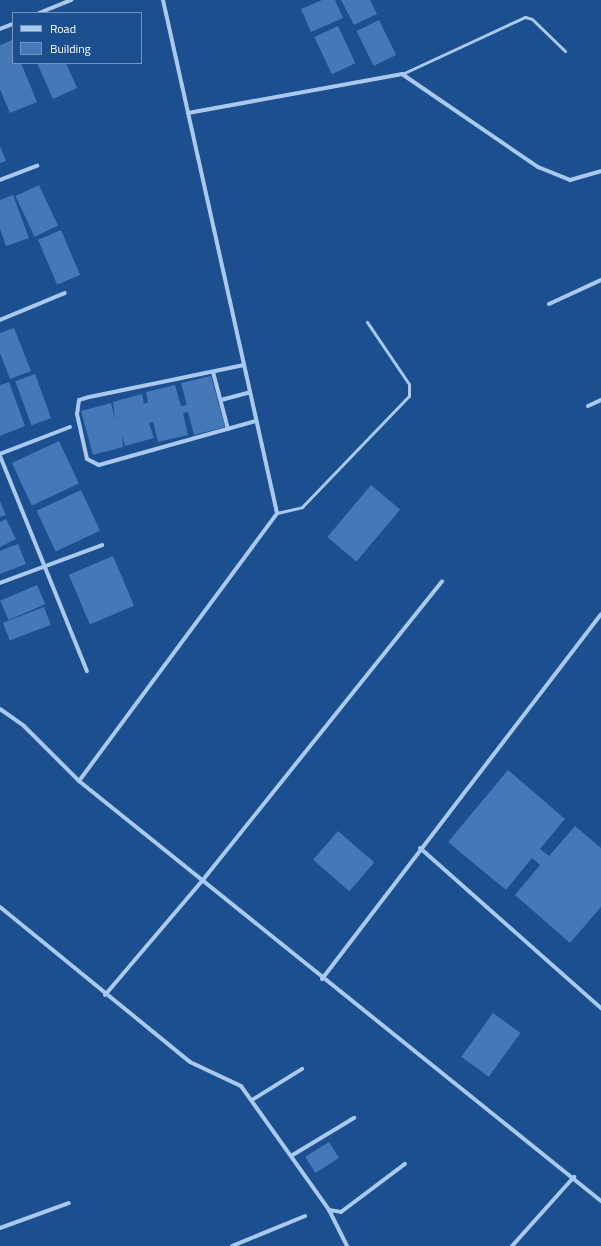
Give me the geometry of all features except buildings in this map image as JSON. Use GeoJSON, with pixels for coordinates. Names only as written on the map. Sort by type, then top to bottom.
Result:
{"type":"FeatureCollection","features":[{"type":"Feature","properties":{"kind":"street"},"geometry":{"type":"LineString","coordinates":[[41,12],[71,0]]}},
{"type":"Feature","properties":{"kind":"street"},"geometry":{"type":"LineString","coordinates":[[79,781],[277,513],[163,0]]}},
{"type":"Feature","properties":{"kind":"street"},"geometry":{"type":"LineString","coordinates":[[0,29],[12,24]]}},
{"type":"Feature","properties":{"kind":"street"},"geometry":{"type":"LineString","coordinates":[[188,113],[402,74],[538,168],[570,180],[601,171]]}},
{"type":"Feature","properties":{"kind":"street"},"geometry":{"type":"LineString","coordinates":[[0,180],[37,166]]}},
{"type":"Feature","properties":{"kind":"street"},"geometry":{"type":"LineString","coordinates":[[549,304],[601,280]]}},
{"type":"Feature","properties":{"kind":"street"},"geometry":{"type":"LineString","coordinates":[[0,320],[65,293]]}},
{"type":"Feature","properties":{"kind":"street"},"geometry":{"type":"LineString","coordinates":[[244,365],[79,400],[77,414],[87,459],[98,465],[256,421]]}},
{"type":"Feature","properties":{"kind":"street"},"geometry":{"type":"LineString","coordinates":[[213,372],[228,430]]}},
{"type":"Feature","properties":{"kind":"street"},"geometry":{"type":"LineString","coordinates":[[221,400],[250,392]]}},
{"type":"Feature","properties":{"kind":"street"},"geometry":{"type":"LineString","coordinates":[[588,406],[601,400]]}},
{"type":"Feature","properties":{"kind":"street"},"geometry":{"type":"LineString","coordinates":[[70,427],[0,455],[87,671]]}},
{"type":"Feature","properties":{"kind":"street"},"geometry":{"type":"LineString","coordinates":[[0,583],[44,565],[102,545]]}},
{"type":"Feature","properties":{"kind":"street"},"geometry":{"type":"LineString","coordinates":[[105,995],[202,881],[442,581]]}},
{"type":"Feature","properties":{"kind":"street"},"geometry":{"type":"LineString","coordinates":[[322,979],[420,848],[601,614]]}},
{"type":"Feature","properties":{"kind":"street"},"geometry":{"type":"LineString","coordinates":[[0,709],[24,726],[79,781],[322,979],[574,1177],[601,1201]]}},
{"type":"Feature","properties":{"kind":"street"},"geometry":{"type":"LineString","coordinates":[[420,848],[601,1008]]}},
{"type":"Feature","properties":{"kind":"street"},"geometry":{"type":"LineString","coordinates":[[0,907],[105,995],[190,1062],[241,1086],[329,1210],[347,1246]]}},
{"type":"Feature","properties":{"kind":"street"},"geometry":{"type":"LineString","coordinates":[[252,1100],[302,1069]]}},
{"type":"Feature","properties":{"kind":"street"},"geometry":{"type":"LineString","coordinates":[[291,1156],[354,1118]]}},
{"type":"Feature","properties":{"kind":"street"},"geometry":{"type":"LineString","coordinates":[[329,1210],[341,1212],[405,1164]]}},
{"type":"Feature","properties":{"kind":"street"},"geometry":{"type":"LineString","coordinates":[[512,1246],[574,1177]]}},
{"type":"Feature","properties":{"kind":"street"},"geometry":{"type":"LineString","coordinates":[[0,1228],[69,1203]]}},
{"type":"Feature","properties":{"kind":"street"},"geometry":{"type":"LineString","coordinates":[[232,1246],[305,1216]]}},
{"type":"Feature","properties":{"kind":"lane"},"geometry":{"type":"LineString","coordinates":[[402,74],[525,17],[532,19],[565,51]]}},
{"type":"Feature","properties":{"kind":"lane"},"geometry":{"type":"LineString","coordinates":[[277,513],[302,506],[409,396],[409,384],[367,322]]}}]}
